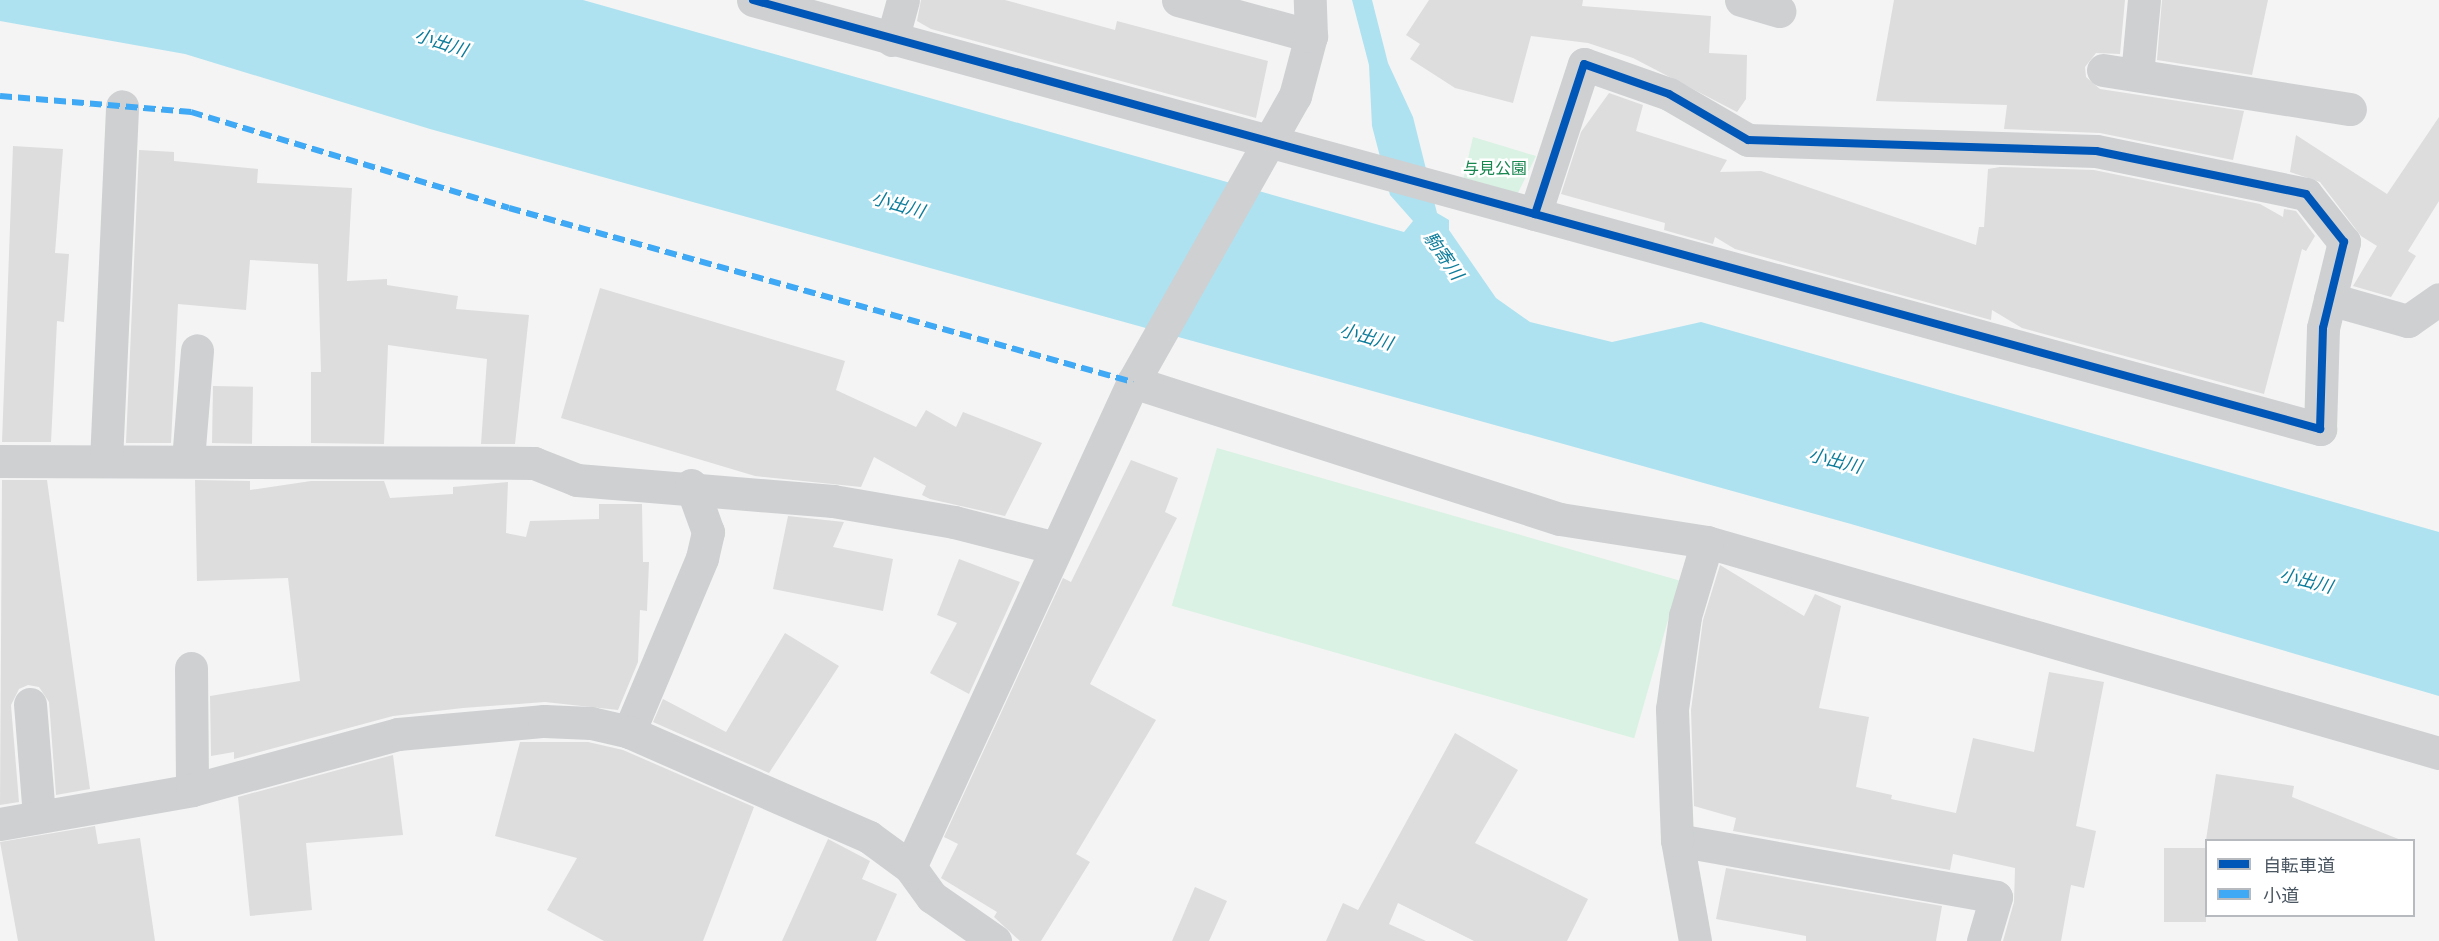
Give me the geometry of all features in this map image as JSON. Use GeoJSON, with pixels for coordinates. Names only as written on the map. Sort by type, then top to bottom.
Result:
{"type":"FeatureCollection","features":[{"type":"Feature","properties":{"kind":"street"},"geometry":{"type":"LineString","coordinates":[[753,0],[1270,149],[1368,171],[1445,193],[1536,214],[2320,429],[2323,328],[2344,242],[2306,194],[2096,151],[1748,140],[1669,94],[1584,63],[1536,214]]}},
{"type":"Feature","properties":{"kind":"street"},"geometry":{"type":"LineString","coordinates":[[892,40],[903,0]]}},
{"type":"Feature","properties":{"kind":"street"},"geometry":{"type":"LineString","coordinates":[[1178,0],[1311,36]]}},
{"type":"Feature","properties":{"kind":"street"},"geometry":{"type":"LineString","coordinates":[[910,867],[1136,377],[1270,149],[1296,96],[1311,36],[1310,0]]}},
{"type":"Feature","properties":{"kind":"street"},"geometry":{"type":"LineString","coordinates":[[1740,0],[1779,10]]}},
{"type":"Feature","properties":{"kind":"street"},"geometry":{"type":"LineString","coordinates":[[2137,75],[2145,0]]}},
{"type":"Feature","properties":{"kind":"street"},"geometry":{"type":"LineString","coordinates":[[2103,70],[2350,109]]}},
{"type":"Feature","properties":{"kind":"street"},"geometry":{"type":"LineString","coordinates":[[106,461],[122,106]]}},
{"type":"Feature","properties":{"kind":"street"},"geometry":{"type":"LineString","coordinates":[[2330,299],[2408,321],[2439,299]]}},
{"type":"Feature","properties":{"kind":"street"},"geometry":{"type":"LineString","coordinates":[[188,460],[197,350]]}},
{"type":"Feature","properties":{"kind":"street"},"geometry":{"type":"LineString","coordinates":[[1136,377],[1560,519],[1707,542],[2372,729],[2439,753]]}},
{"type":"Feature","properties":{"kind":"street"},"geometry":{"type":"LineString","coordinates":[[0,461],[534,463],[577,480],[691,485],[833,501],[954,522],[1056,548]]}},
{"type":"Feature","properties":{"kind":"street"},"geometry":{"type":"LineString","coordinates":[[629,732],[702,558],[708,532],[691,485]]}},
{"type":"Feature","properties":{"kind":"street"},"geometry":{"type":"LineString","coordinates":[[1695,941],[1677,840],[1672,710],[1685,616],[1707,542]]}},
{"type":"Feature","properties":{"kind":"street"},"geometry":{"type":"LineString","coordinates":[[191,668],[192,790]]}},
{"type":"Feature","properties":{"kind":"street"},"geometry":{"type":"LineString","coordinates":[[30,704],[39,815]]}},
{"type":"Feature","properties":{"kind":"street"},"geometry":{"type":"LineString","coordinates":[[0,824],[39,815],[192,790],[398,734],[544,721],[591,723],[629,732],[869,837],[910,867],[932,897],[995,941]]}},
{"type":"Feature","properties":{"kind":"street"},"geometry":{"type":"LineString","coordinates":[[1677,840],[1996,897],[1983,941]]}},
{"type":"Feature","properties":{"kind":"green space","name":"与見公園"},"geometry":{"type":"Polygon","coordinates":[[[1473,137],[1536,156],[1515,199],[1462,185],[1473,137]]]}},
{"type":"Feature","properties":{"kind":"green space"},"geometry":{"type":"Polygon","coordinates":[[[1217,448],[1679,581],[1634,738],[1172,606],[1217,448]]]}},
{"type":"Feature","properties":{"kind":"water"},"geometry":{"type":"Polygon","coordinates":[[[0,0],[583,0],[1404,232],[1413,221],[1390,195],[1372,126],[1369,65],[1352,0],[1372,0],[1388,63],[1413,117],[1437,213],[1449,220],[1449,230],[1496,298],[1530,322],[1612,342],[1701,322],[2439,532],[2439,696],[1851,524],[430,129],[185,54],[0,21],[0,0]]]}},
{"type":"Feature","properties":{"kind":"building"},"geometry":{"type":"Polygon","coordinates":[[[921,0],[1005,0],[1115,30],[1117,21],[1268,61],[1256,118],[931,29],[917,21],[921,0]]]}},
{"type":"Feature","properties":{"kind":"building"},"geometry":{"type":"Polygon","coordinates":[[[1429,0],[1583,0],[1582,6],[1711,16],[1709,53],[1747,55],[1746,99],[1737,112],[1633,58],[1588,43],[1531,36],[1513,103],[1455,88],[1410,59],[1420,44],[1406,35],[1429,0]]]}},
{"type":"Feature","properties":{"kind":"building"},"geometry":{"type":"Polygon","coordinates":[[[1894,0],[2125,0],[2120,54],[2096,53],[2085,67],[2086,77],[2100,89],[2244,111],[2233,160],[2100,133],[2004,129],[2007,105],[1876,101],[1894,0]]]}},
{"type":"Feature","properties":{"kind":"building"},"geometry":{"type":"Polygon","coordinates":[[[2162,0],[2268,0],[2252,75],[2157,60],[2162,0]]]}},
{"type":"Feature","properties":{"kind":"building"},"geometry":{"type":"Polygon","coordinates":[[[1609,93],[1643,105],[1636,131],[1727,160],[1720,172],[1761,171],[1976,245],[1979,227],[1984,227],[1988,169],[2000,167],[2094,170],[2260,204],[2283,217],[2284,209],[2296,211],[2315,236],[2306,251],[2302,249],[2264,394],[2022,328],[1992,310],[1991,320],[1735,249],[1715,237],[1713,244],[1664,230],[1665,223],[1561,194],[1581,132],[1609,93]]]}},
{"type":"Feature","properties":{"kind":"building"},"geometry":{"type":"Polygon","coordinates":[[[2439,117],[2439,201],[2408,251],[2416,256],[2391,297],[2353,286],[2377,246],[2361,236],[2320,182],[2290,172],[2296,135],[2387,194],[2439,117]]]}},
{"type":"Feature","properties":{"kind":"building"},"geometry":{"type":"Polygon","coordinates":[[[13,146],[63,149],[55,253],[69,254],[64,322],[57,321],[51,442],[2,442],[13,146]]]}},
{"type":"Feature","properties":{"kind":"building"},"geometry":{"type":"Polygon","coordinates":[[[139,150],[174,152],[174,161],[258,169],[257,183],[352,188],[347,281],[387,279],[387,285],[458,296],[456,309],[529,315],[515,444],[481,444],[487,359],[388,345],[384,444],[311,443],[311,372],[321,372],[318,264],[250,260],[246,310],[178,304],[171,443],[126,443],[139,150]]]}},
{"type":"Feature","properties":{"kind":"building"},"geometry":{"type":"Polygon","coordinates":[[[600,288],[845,361],[836,390],[916,427],[926,410],[956,427],[963,412],[1042,443],[1005,516],[930,499],[922,495],[926,486],[874,457],[861,487],[755,476],[561,418],[600,288]]]}},
{"type":"Feature","properties":{"kind":"building"},"geometry":{"type":"Polygon","coordinates":[[[213,386],[253,387],[252,444],[212,443],[213,386]]]}},
{"type":"Feature","properties":{"kind":"building"},"geometry":{"type":"Polygon","coordinates":[[[1131,460],[1178,478],[1165,512],[1177,518],[1090,684],[1156,720],[1076,854],[1090,862],[1041,941],[1020,941],[994,917],[997,912],[941,878],[958,844],[944,837],[1063,578],[1071,582],[1131,460]]]}},
{"type":"Feature","properties":{"kind":"building"},"geometry":{"type":"Polygon","coordinates":[[[2,480],[47,480],[90,789],[56,795],[49,702],[39,687],[28,685],[19,689],[11,705],[19,802],[0,805],[2,480]]]}},
{"type":"Feature","properties":{"kind":"building"},"geometry":{"type":"Polygon","coordinates":[[[195,480],[250,481],[250,490],[311,481],[384,481],[390,498],[453,494],[453,487],[508,482],[506,533],[526,537],[530,521],[599,519],[599,504],[642,504],[643,562],[649,562],[647,611],[640,610],[638,662],[618,710],[545,702],[463,708],[393,716],[234,759],[234,752],[211,756],[210,696],[300,681],[288,578],[197,581],[195,480]]]}},
{"type":"Feature","properties":{"kind":"building"},"geometry":{"type":"Polygon","coordinates":[[[788,516],[844,522],[833,547],[893,559],[883,611],[773,589],[788,516]]]}},
{"type":"Feature","properties":{"kind":"building"},"geometry":{"type":"Polygon","coordinates":[[[959,559],[1020,582],[969,694],[930,673],[957,623],[937,615],[959,559]]]}},
{"type":"Feature","properties":{"kind":"building"},"geometry":{"type":"Polygon","coordinates":[[[1720,565],[1804,616],[1815,594],[1841,606],[1819,708],[1869,717],[1856,787],[1892,795],[1891,799],[1956,813],[1973,738],[2034,752],[2049,672],[2104,682],[2076,826],[2096,831],[2084,888],[2071,885],[2061,941],[2003,941],[2014,902],[2015,868],[1953,854],[1950,870],[1733,831],[1736,818],[1694,806],[1691,710],[1703,620],[1720,565]]]}},
{"type":"Feature","properties":{"kind":"building"},"geometry":{"type":"Polygon","coordinates":[[[785,633],[839,666],[769,773],[653,722],[663,699],[726,732],[785,633]]]}},
{"type":"Feature","properties":{"kind":"building"},"geometry":{"type":"Polygon","coordinates":[[[1455,733],[1518,770],[1475,843],[1588,899],[1567,941],[1474,941],[1398,903],[1389,924],[1426,941],[1326,941],[1343,903],[1358,910],[1455,733]]]}},
{"type":"Feature","properties":{"kind":"building"},"geometry":{"type":"Polygon","coordinates":[[[520,742],[588,742],[623,750],[754,807],[703,941],[604,941],[547,910],[577,858],[495,836],[520,742]]]}},
{"type":"Feature","properties":{"kind":"building"},"geometry":{"type":"Polygon","coordinates":[[[393,755],[403,835],[306,843],[312,910],[250,916],[238,797],[393,755]]]}},
{"type":"Feature","properties":{"kind":"building"},"geometry":{"type":"Polygon","coordinates":[[[2216,774],[2294,786],[2292,797],[2398,839],[2206,839],[2216,774]]]}},
{"type":"Feature","properties":{"kind":"building"},"geometry":{"type":"Polygon","coordinates":[[[95,826],[98,844],[140,838],[155,941],[18,941],[0,842],[95,826]]]}},
{"type":"Feature","properties":{"kind":"building"},"geometry":{"type":"Polygon","coordinates":[[[828,839],[870,861],[862,879],[897,894],[876,941],[782,941],[828,839]]]}},
{"type":"Feature","properties":{"kind":"building"},"geometry":{"type":"Polygon","coordinates":[[[2164,848],[2205,848],[2206,922],[2164,922],[2164,848]]]}},
{"type":"Feature","properties":{"kind":"building"},"geometry":{"type":"Polygon","coordinates":[[[1726,868],[1942,906],[1936,941],[1806,941],[1806,936],[1716,919],[1726,868]]]}},
{"type":"Feature","properties":{"kind":"building"},"geometry":{"type":"Polygon","coordinates":[[[1195,887],[1227,901],[1209,941],[1172,941],[1195,887]]]}},
{"type":"Feature","properties":{"kind":"marked path"},"geometry":{"type":"LineString","coordinates":[[0,96],[191,112],[509,208],[1133,382]]}},
{"type":"Feature","properties":{"kind":"cycle path"},"geometry":{"type":"LineString","coordinates":[[753,0],[2320,429],[2323,328],[2344,242],[2306,194],[2096,151],[1748,140],[1669,94],[1584,64],[1535,214]]}},
{"type":"Feature","properties":{"kind":"water label","name":"小出川"},"geometry":{"type":"Point","coordinates":[441,43]}},
{"type":"Feature","properties":{"kind":"water label","name":"小出川"},"geometry":{"type":"Point","coordinates":[898,205]}},
{"type":"Feature","properties":{"kind":"water label","name":"駒寄川"},"geometry":{"type":"Point","coordinates":[1443,256]}},
{"type":"Feature","properties":{"kind":"water label","name":"小出川"},"geometry":{"type":"Point","coordinates":[1366,337]}},
{"type":"Feature","properties":{"kind":"water label","name":"小出川"},"geometry":{"type":"Point","coordinates":[1835,461]}},
{"type":"Feature","properties":{"kind":"water label","name":"小出川"},"geometry":{"type":"Point","coordinates":[2306,581]}}]}
